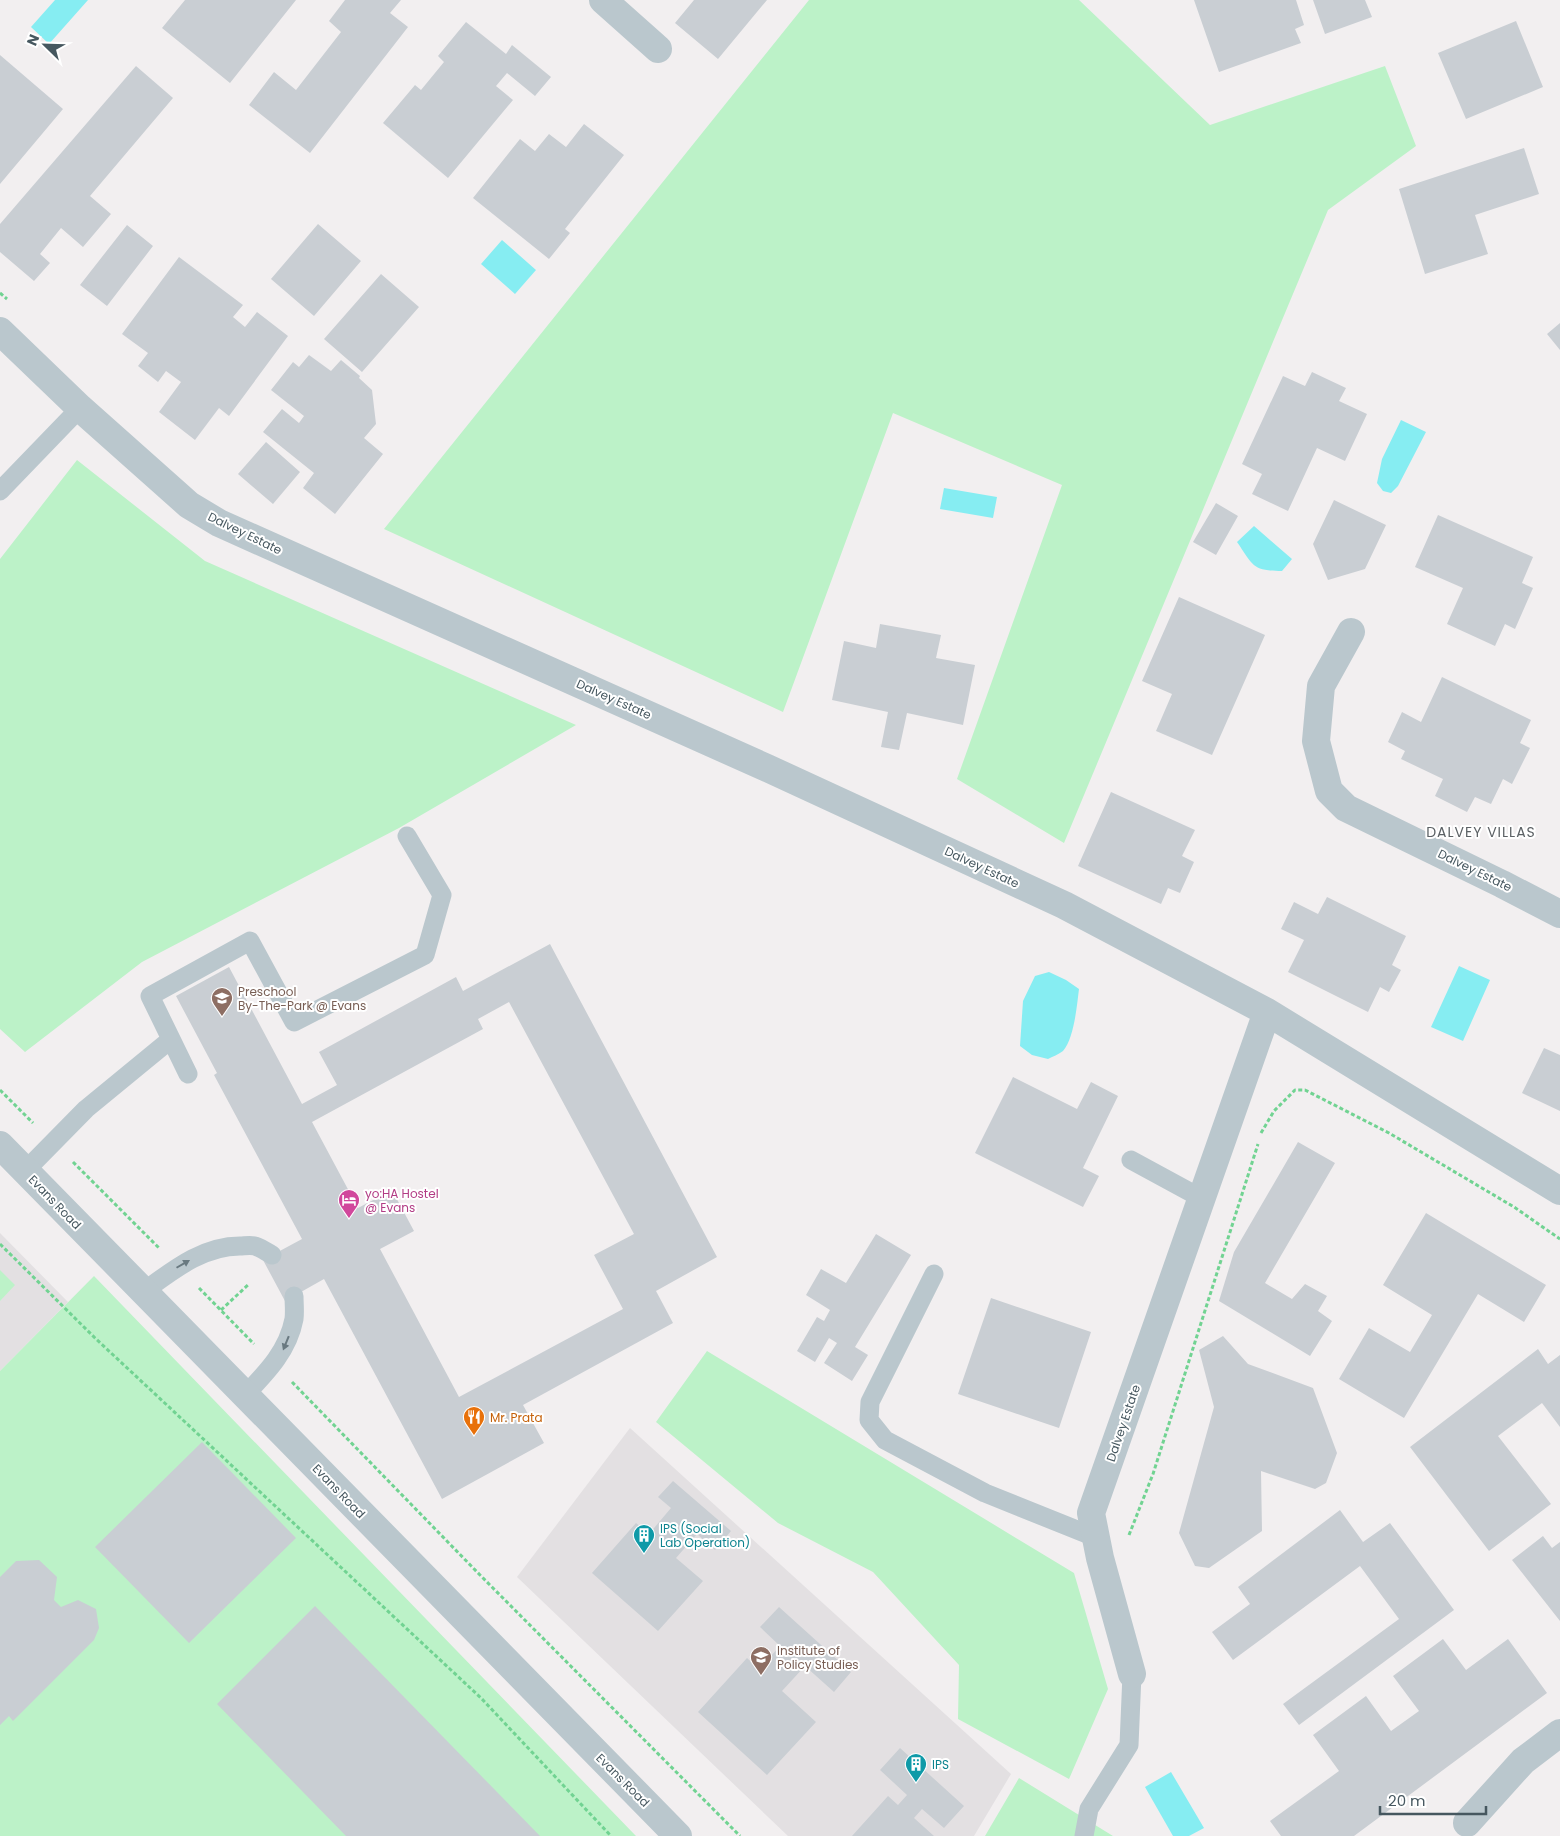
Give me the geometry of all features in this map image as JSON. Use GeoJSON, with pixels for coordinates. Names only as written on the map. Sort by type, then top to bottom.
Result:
{"type":"FeatureCollection","features":[{"type":"Feature","properties":{"kind":"street"},"geometry":{"type":"LineString","coordinates":[[602,0],[658,49]]}},
{"type":"Feature","properties":{"kind":"street","name":"Dalvey Estate"},"geometry":{"type":"LineString","coordinates":[[0,332],[80,408],[189,505],[219,523],[767,768],[1064,905],[1267,1012],[1560,1191]]}},
{"type":"Feature","properties":{"kind":"street","name":"Dalvey Estate"},"geometry":{"type":"LineString","coordinates":[[1351,632],[1321,686],[1316,741],[1329,791],[1346,808],[1560,914]]}},
{"type":"Feature","properties":{"kind":"street","name":"Dalvey Estate"},"geometry":{"type":"LineString","coordinates":[[1132,1674],[1100,1558],[1091,1514],[1267,1012]]}},
{"type":"Feature","properties":{"kind":"street","name":"Evans Road"},"geometry":{"type":"LineString","coordinates":[[0,1146],[678,1836]]}},
{"type":"Feature","properties":{"kind":"street"},"geometry":{"type":"LineString","coordinates":[[1467,1823],[1523,1761],[1560,1733]]}},
{"type":"Feature","properties":{"kind":"lane"},"geometry":{"type":"LineString","coordinates":[[0,491],[80,408]]}},
{"type":"Feature","properties":{"kind":"lane"},"geometry":{"type":"LineString","coordinates":[[188,1074],[150,996],[250,941],[294,1022],[425,954],[442,895],[407,836]]}},
{"type":"Feature","properties":{"kind":"lane"},"geometry":{"type":"LineString","coordinates":[[26,1171],[86,1109],[170,1040]]}},
{"type":"Feature","properties":{"kind":"lane"},"geometry":{"type":"LineString","coordinates":[[1131,1160],[1201,1198]]}},
{"type":"Feature","properties":{"kind":"lane"},"geometry":{"type":"LineString","coordinates":[[143,1292],[178,1267],[216,1249],[234,1246],[254,1246],[272,1255]]}},
{"type":"Feature","properties":{"kind":"lane"},"geometry":{"type":"LineString","coordinates":[[934,1274],[870,1402],[869,1420],[885,1440],[986,1493],[1097,1538]]}},
{"type":"Feature","properties":{"kind":"lane"},"geometry":{"type":"LineString","coordinates":[[245,1395],[274,1364],[282,1352],[294,1319],[294,1296]]}},
{"type":"Feature","properties":{"kind":"lane","name":"Dalvey Estate"},"geometry":{"type":"LineString","coordinates":[[1084,1836],[1090,1809],[1129,1745],[1132,1674]]}},
{"type":"Feature","properties":{"kind":"path"},"geometry":{"type":"LineString","coordinates":[[0,1090],[221,1310],[480,1575],[740,1836]]}},
{"type":"Feature","properties":{"kind":"path"},"geometry":{"type":"LineString","coordinates":[[1261,1134],[1274,1111],[1296,1090],[1305,1090],[1389,1132],[1514,1207],[1560,1239]]}},
{"type":"Feature","properties":{"kind":"path"},"geometry":{"type":"LineString","coordinates":[[1128,1538],[1153,1474],[1258,1143]]}},
{"type":"Feature","properties":{"kind":"path"},"geometry":{"type":"LineString","coordinates":[[0,1244],[95,1338],[481,1698],[610,1836]]}},
{"type":"Feature","properties":{"kind":"path"},"geometry":{"type":"LineString","coordinates":[[221,1310],[249,1284]]}},
{"type":"Feature","properties":{"kind":"shaded area"},"geometry":{"type":"Polygon","coordinates":[[[0,1233],[68,1302],[0,1371],[0,1233]]]}},
{"type":"Feature","properties":{"kind":"shaded area","name":"Institute of Policy Studies"},"geometry":{"type":"Polygon","coordinates":[[[630,1428],[1011,1774],[974,1836],[788,1836],[517,1577],[630,1428]]]}},
{"type":"Feature","properties":{"kind":"green space"},"geometry":{"type":"Polygon","coordinates":[[[809,0],[1079,0],[1210,125],[1385,66],[1416,146],[1328,210],[1064,843],[957,779],[1062,485],[893,413],[783,712],[384,529],[809,0]]]}},
{"type":"Feature","properties":{"kind":"green space"},"geometry":{"type":"Polygon","coordinates":[[[77,460],[205,561],[576,725],[399,828],[142,962],[25,1052],[0,1029],[0,559],[77,460]]]}},
{"type":"Feature","properties":{"kind":"green space"},"geometry":{"type":"Polygon","coordinates":[[[0,1270],[15,1285],[0,1301],[0,1270]]]}},
{"type":"Feature","properties":{"kind":"green space"},"geometry":{"type":"Polygon","coordinates":[[[94,1276],[636,1836],[0,1836],[0,1371],[94,1276]]]}},
{"type":"Feature","properties":{"kind":"green space"},"geometry":{"type":"Polygon","coordinates":[[[707,1351],[1074,1573],[1108,1689],[1069,1779],[958,1719],[959,1665],[873,1572],[778,1523],[656,1422],[707,1351]]]}},
{"type":"Feature","properties":{"kind":"green space"},"geometry":{"type":"Polygon","coordinates":[[[1019,1778],[1113,1836],[985,1836],[1019,1778]]]}},
{"type":"Feature","properties":{"kind":"water"},"geometry":{"type":"Polygon","coordinates":[[[55,0],[88,0],[49,44],[31,27],[55,0]]]}},
{"type":"Feature","properties":{"kind":"water"},"geometry":{"type":"Polygon","coordinates":[[[502,240],[536,270],[515,294],[481,264],[502,240]]]}},
{"type":"Feature","properties":{"kind":"water"},"geometry":{"type":"Polygon","coordinates":[[[1401,420],[1426,432],[1398,486],[1391,493],[1383,491],[1377,483],[1382,459],[1401,420]]]}},
{"type":"Feature","properties":{"kind":"water"},"geometry":{"type":"Polygon","coordinates":[[[944,488],[997,497],[993,518],[940,509],[944,488]]]}},
{"type":"Feature","properties":{"kind":"water"},"geometry":{"type":"Polygon","coordinates":[[[1254,526],[1292,559],[1282,571],[1265,570],[1254,565],[1237,542],[1254,526]]]}},
{"type":"Feature","properties":{"kind":"water"},"geometry":{"type":"Polygon","coordinates":[[[1459,966],[1490,980],[1463,1041],[1431,1027],[1459,966]]]}},
{"type":"Feature","properties":{"kind":"water"},"geometry":{"type":"Polygon","coordinates":[[[1049,972],[1079,989],[1074,1022],[1067,1046],[1063,1051],[1048,1059],[1032,1055],[1020,1046],[1023,1001],[1035,976],[1049,972]]]}},
{"type":"Feature","properties":{"kind":"water"},"geometry":{"type":"Polygon","coordinates":[[[1171,1772],[1204,1828],[1189,1836],[1173,1836],[1145,1787],[1171,1772]]]}},
{"type":"Feature","properties":{"kind":"building"},"geometry":{"type":"Polygon","coordinates":[[[185,0],[296,0],[230,83],[162,28],[185,0]]]}},
{"type":"Feature","properties":{"kind":"building"},"geometry":{"type":"Polygon","coordinates":[[[345,0],[401,0],[390,13],[408,27],[310,153],[249,105],[274,72],[296,90],[341,32],[329,21],[345,0]]]}},
{"type":"Feature","properties":{"kind":"building"},"geometry":{"type":"Polygon","coordinates":[[[694,0],[767,0],[718,59],[675,23],[694,0]]]}},
{"type":"Feature","properties":{"kind":"building"},"geometry":{"type":"Polygon","coordinates":[[[1194,0],[1296,0],[1304,25],[1295,29],[1301,43],[1219,72],[1194,0]]]}},
{"type":"Feature","properties":{"kind":"building"},"geometry":{"type":"Polygon","coordinates":[[[1313,0],[1365,0],[1372,17],[1325,34],[1313,0]]]}},
{"type":"Feature","properties":{"kind":"building"},"geometry":{"type":"Polygon","coordinates":[[[1516,21],[1543,87],[1466,119],[1438,53],[1516,21]]]}},
{"type":"Feature","properties":{"kind":"building"},"geometry":{"type":"Polygon","coordinates":[[[466,22],[506,54],[512,45],[551,77],[535,96],[507,73],[496,86],[513,100],[448,178],[383,123],[415,85],[421,90],[444,62],[438,56],[466,22]]]}},
{"type":"Feature","properties":{"kind":"building"},"geometry":{"type":"Polygon","coordinates":[[[0,55],[63,109],[0,184],[0,55]]]}},
{"type":"Feature","properties":{"kind":"building"},"geometry":{"type":"Polygon","coordinates":[[[136,66],[173,98],[90,196],[111,214],[83,247],[61,228],[40,254],[50,263],[34,281],[0,252],[0,224],[136,66]]]}},
{"type":"Feature","properties":{"kind":"building"},"geometry":{"type":"Polygon","coordinates":[[[584,124],[624,155],[565,229],[570,233],[549,259],[473,198],[520,139],[535,151],[549,134],[566,147],[584,124]]]}},
{"type":"Feature","properties":{"kind":"building"},"geometry":{"type":"Polygon","coordinates":[[[1524,148],[1539,194],[1475,215],[1488,254],[1425,274],[1399,189],[1524,148]]]}},
{"type":"Feature","properties":{"kind":"building"},"geometry":{"type":"Polygon","coordinates":[[[318,224],[361,261],[314,316],[271,279],[318,224]]]}},
{"type":"Feature","properties":{"kind":"building"},"geometry":{"type":"Polygon","coordinates":[[[127,225],[153,246],[107,306],[80,285],[127,225]]]}},
{"type":"Feature","properties":{"kind":"building"},"geometry":{"type":"Polygon","coordinates":[[[179,257],[243,305],[233,317],[245,327],[257,312],[288,336],[229,416],[219,408],[195,440],[159,412],[181,382],[166,371],[158,382],[138,366],[148,353],[122,334],[179,257]]]}},
{"type":"Feature","properties":{"kind":"building"},"geometry":{"type":"Polygon","coordinates":[[[381,274],[419,307],[362,372],[324,339],[381,274]]]}},
{"type":"Feature","properties":{"kind":"building"},"geometry":{"type":"Polygon","coordinates":[[[1560,323],[1560,350],[1547,334],[1560,323]]]}},
{"type":"Feature","properties":{"kind":"building"},"geometry":{"type":"Polygon","coordinates":[[[309,355],[331,371],[341,360],[360,376],[359,378],[372,390],[376,424],[364,438],[383,454],[335,514],[303,488],[314,473],[263,432],[282,409],[299,423],[304,416],[271,390],[293,362],[299,367],[309,355]]]}},
{"type":"Feature","properties":{"kind":"building"},"geometry":{"type":"Polygon","coordinates":[[[1312,372],[1346,388],[1339,401],[1367,414],[1345,461],[1317,448],[1288,511],[1252,494],[1262,474],[1242,464],[1283,376],[1305,386],[1312,372]]]}},
{"type":"Feature","properties":{"kind":"building"},"geometry":{"type":"Polygon","coordinates":[[[266,442],[300,472],[273,504],[238,474],[266,442]]]}},
{"type":"Feature","properties":{"kind":"building"},"geometry":{"type":"Polygon","coordinates":[[[1334,500],[1386,525],[1365,569],[1328,580],[1313,544],[1334,500]]]}},
{"type":"Feature","properties":{"kind":"building"},"geometry":{"type":"Polygon","coordinates":[[[1216,503],[1238,516],[1216,555],[1193,542],[1216,503]]]}},
{"type":"Feature","properties":{"kind":"building"},"geometry":{"type":"Polygon","coordinates":[[[1438,515],[1533,557],[1522,583],[1533,588],[1515,629],[1505,624],[1495,646],[1447,624],[1463,588],[1415,567],[1438,515]]]}},
{"type":"Feature","properties":{"kind":"building"},"geometry":{"type":"Polygon","coordinates":[[[1179,597],[1265,635],[1212,755],[1156,731],[1172,694],[1142,681],[1179,597]]]}},
{"type":"Feature","properties":{"kind":"building"},"geometry":{"type":"Polygon","coordinates":[[[880,624],[941,635],[936,658],[975,665],[963,725],[907,713],[899,750],[881,747],[888,712],[832,700],[844,641],[876,648],[880,624]]]}},
{"type":"Feature","properties":{"kind":"building"},"geometry":{"type":"Polygon","coordinates":[[[1442,677],[1531,720],[1520,743],[1530,748],[1512,784],[1503,779],[1491,804],[1475,797],[1467,812],[1435,796],[1443,779],[1401,759],[1405,751],[1388,742],[1402,712],[1421,722],[1442,677]]]}},
{"type":"Feature","properties":{"kind":"building"},"geometry":{"type":"Polygon","coordinates":[[[1111,792],[1195,830],[1182,856],[1194,862],[1180,893],[1168,888],[1161,904],[1078,866],[1111,792]]]}},
{"type":"Feature","properties":{"kind":"building"},"geometry":{"type":"Polygon","coordinates":[[[1327,897],[1406,936],[1392,965],[1401,970],[1389,992],[1380,987],[1368,1012],[1288,972],[1304,940],[1281,929],[1294,902],[1318,914],[1327,897]]]}},
{"type":"Feature","properties":{"kind":"building","name":"yo:HA Hostel @ Evans"},"geometry":{"type":"Polygon","coordinates":[[[550,944],[717,1257],[656,1291],[673,1323],[523,1405],[544,1443],[442,1499],[324,1279],[285,1301],[263,1260],[302,1239],[214,1075],[217,1073],[176,996],[229,967],[302,1104],[337,1085],[319,1052],[456,977],[463,991],[550,944]],[[509,1002],[478,1019],[483,1029],[312,1122],[358,1208],[392,1190],[414,1231],[380,1249],[459,1397],[623,1309],[594,1255],[634,1234],[509,1002]]]}},
{"type":"Feature","properties":{"kind":"building"},"geometry":{"type":"Polygon","coordinates":[[[1544,1048],[1560,1055],[1560,1111],[1522,1093],[1544,1048]]]}},
{"type":"Feature","properties":{"kind":"building"},"geometry":{"type":"Polygon","coordinates":[[[1013,1077],[1077,1109],[1091,1082],[1118,1096],[1083,1168],[1099,1176],[1083,1207],[975,1153],[1013,1077]]]}},
{"type":"Feature","properties":{"kind":"building"},"geometry":{"type":"Polygon","coordinates":[[[1298,1142],[1335,1163],[1265,1283],[1292,1299],[1305,1284],[1327,1296],[1318,1311],[1332,1321],[1310,1356],[1219,1301],[1234,1252],[1298,1142]]]}},
{"type":"Feature","properties":{"kind":"building"},"geometry":{"type":"Polygon","coordinates":[[[1426,1213],[1546,1285],[1524,1322],[1478,1294],[1404,1418],[1339,1379],[1369,1328],[1410,1352],[1432,1315],[1383,1285],[1426,1213]]]}},
{"type":"Feature","properties":{"kind":"building"},"geometry":{"type":"Polygon","coordinates":[[[876,1234],[911,1255],[855,1347],[868,1355],[852,1381],[824,1363],[837,1343],[829,1338],[815,1362],[797,1351],[817,1317],[824,1321],[830,1310],[806,1295],[821,1269],[846,1283],[876,1234]]]}},
{"type":"Feature","properties":{"kind":"building"},"geometry":{"type":"Polygon","coordinates":[[[991,1298],[1091,1332],[1059,1428],[958,1394],[991,1298]]]}},
{"type":"Feature","properties":{"kind":"building"},"geometry":{"type":"Polygon","coordinates":[[[1223,1336],[1248,1364],[1313,1388],[1337,1453],[1326,1483],[1315,1489],[1261,1471],[1262,1531],[1209,1568],[1195,1566],[1179,1533],[1214,1407],[1199,1350],[1223,1336]]]}},
{"type":"Feature","properties":{"kind":"building"},"geometry":{"type":"Polygon","coordinates":[[[1538,1349],[1548,1364],[1560,1355],[1560,1427],[1542,1403],[1498,1436],[1551,1504],[1489,1551],[1410,1447],[1538,1349]]]}},
{"type":"Feature","properties":{"kind":"building"},"geometry":{"type":"Polygon","coordinates":[[[202,1442],[296,1538],[189,1643],[95,1547],[202,1442]]]}},
{"type":"Feature","properties":{"kind":"building","name":"IPS (Social Lab Operation)"},"geometry":{"type":"Polygon","coordinates":[[[673,1481],[731,1531],[715,1550],[697,1534],[676,1558],[703,1581],[658,1631],[592,1573],[636,1523],[649,1534],[671,1508],[658,1497],[673,1481]]]}},
{"type":"Feature","properties":{"kind":"building"},"geometry":{"type":"Polygon","coordinates":[[[1340,1510],[1363,1542],[1390,1523],[1454,1610],[1299,1725],[1283,1704],[1399,1619],[1360,1566],[1233,1660],[1212,1632],[1250,1604],[1238,1587],[1340,1510]]]}},
{"type":"Feature","properties":{"kind":"building"},"geometry":{"type":"Polygon","coordinates":[[[1543,1536],[1552,1548],[1560,1542],[1560,1621],[1512,1560],[1543,1536]]]}},
{"type":"Feature","properties":{"kind":"building"},"geometry":{"type":"Polygon","coordinates":[[[39,1560],[57,1577],[54,1600],[61,1607],[78,1600],[96,1609],[99,1628],[94,1640],[13,1721],[9,1716],[0,1725],[0,1577],[16,1561],[39,1560]]]}},
{"type":"Feature","properties":{"kind":"building"},"geometry":{"type":"Polygon","coordinates":[[[315,1606],[540,1836],[346,1836],[217,1704],[315,1606]]]}},
{"type":"Feature","properties":{"kind":"building"},"geometry":{"type":"Polygon","coordinates":[[[779,1607],[851,1672],[834,1692],[805,1666],[782,1691],[816,1722],[767,1775],[698,1712],[747,1658],[759,1669],[780,1646],[760,1627],[779,1607]]]}},
{"type":"Feature","properties":{"kind":"building"},"geometry":{"type":"Polygon","coordinates":[[[1443,1639],[1466,1670],[1508,1639],[1547,1693],[1354,1836],[1281,1836],[1270,1821],[1339,1771],[1313,1735],[1366,1696],[1391,1731],[1419,1711],[1393,1676],[1443,1639]]]}},
{"type":"Feature","properties":{"kind":"building","name":"IPS"},"geometry":{"type":"Polygon","coordinates":[[[900,1748],[964,1806],[944,1828],[922,1809],[914,1818],[934,1836],[852,1836],[888,1796],[898,1805],[907,1795],[880,1770],[900,1748]]]}},
{"type":"Feature","properties":{"kind":"place","name":"Preschool By-The-Park @ Evans"},"geometry":{"type":"Point","coordinates":[222,1017]}},
{"type":"Feature","properties":{"kind":"place","name":"yo:HA Hostel @ Evans"},"geometry":{"type":"Point","coordinates":[349,1219]}},
{"type":"Feature","properties":{"kind":"place","name":"Mr. Prata"},"geometry":{"type":"Point","coordinates":[474,1436]}},
{"type":"Feature","properties":{"kind":"place","name":"IPS (Social Lab Operation)"},"geometry":{"type":"Point","coordinates":[644,1554]}},
{"type":"Feature","properties":{"kind":"place","name":"Institute of Policy Studies"},"geometry":{"type":"Point","coordinates":[761,1676]}},
{"type":"Feature","properties":{"kind":"place","name":"IPS"},"geometry":{"type":"Point","coordinates":[916,1783]}},
{"type":"Feature","properties":{"kind":"district","name":"DALVEY VILLAS"},"geometry":{"type":"Point","coordinates":[1481,832]}}]}
